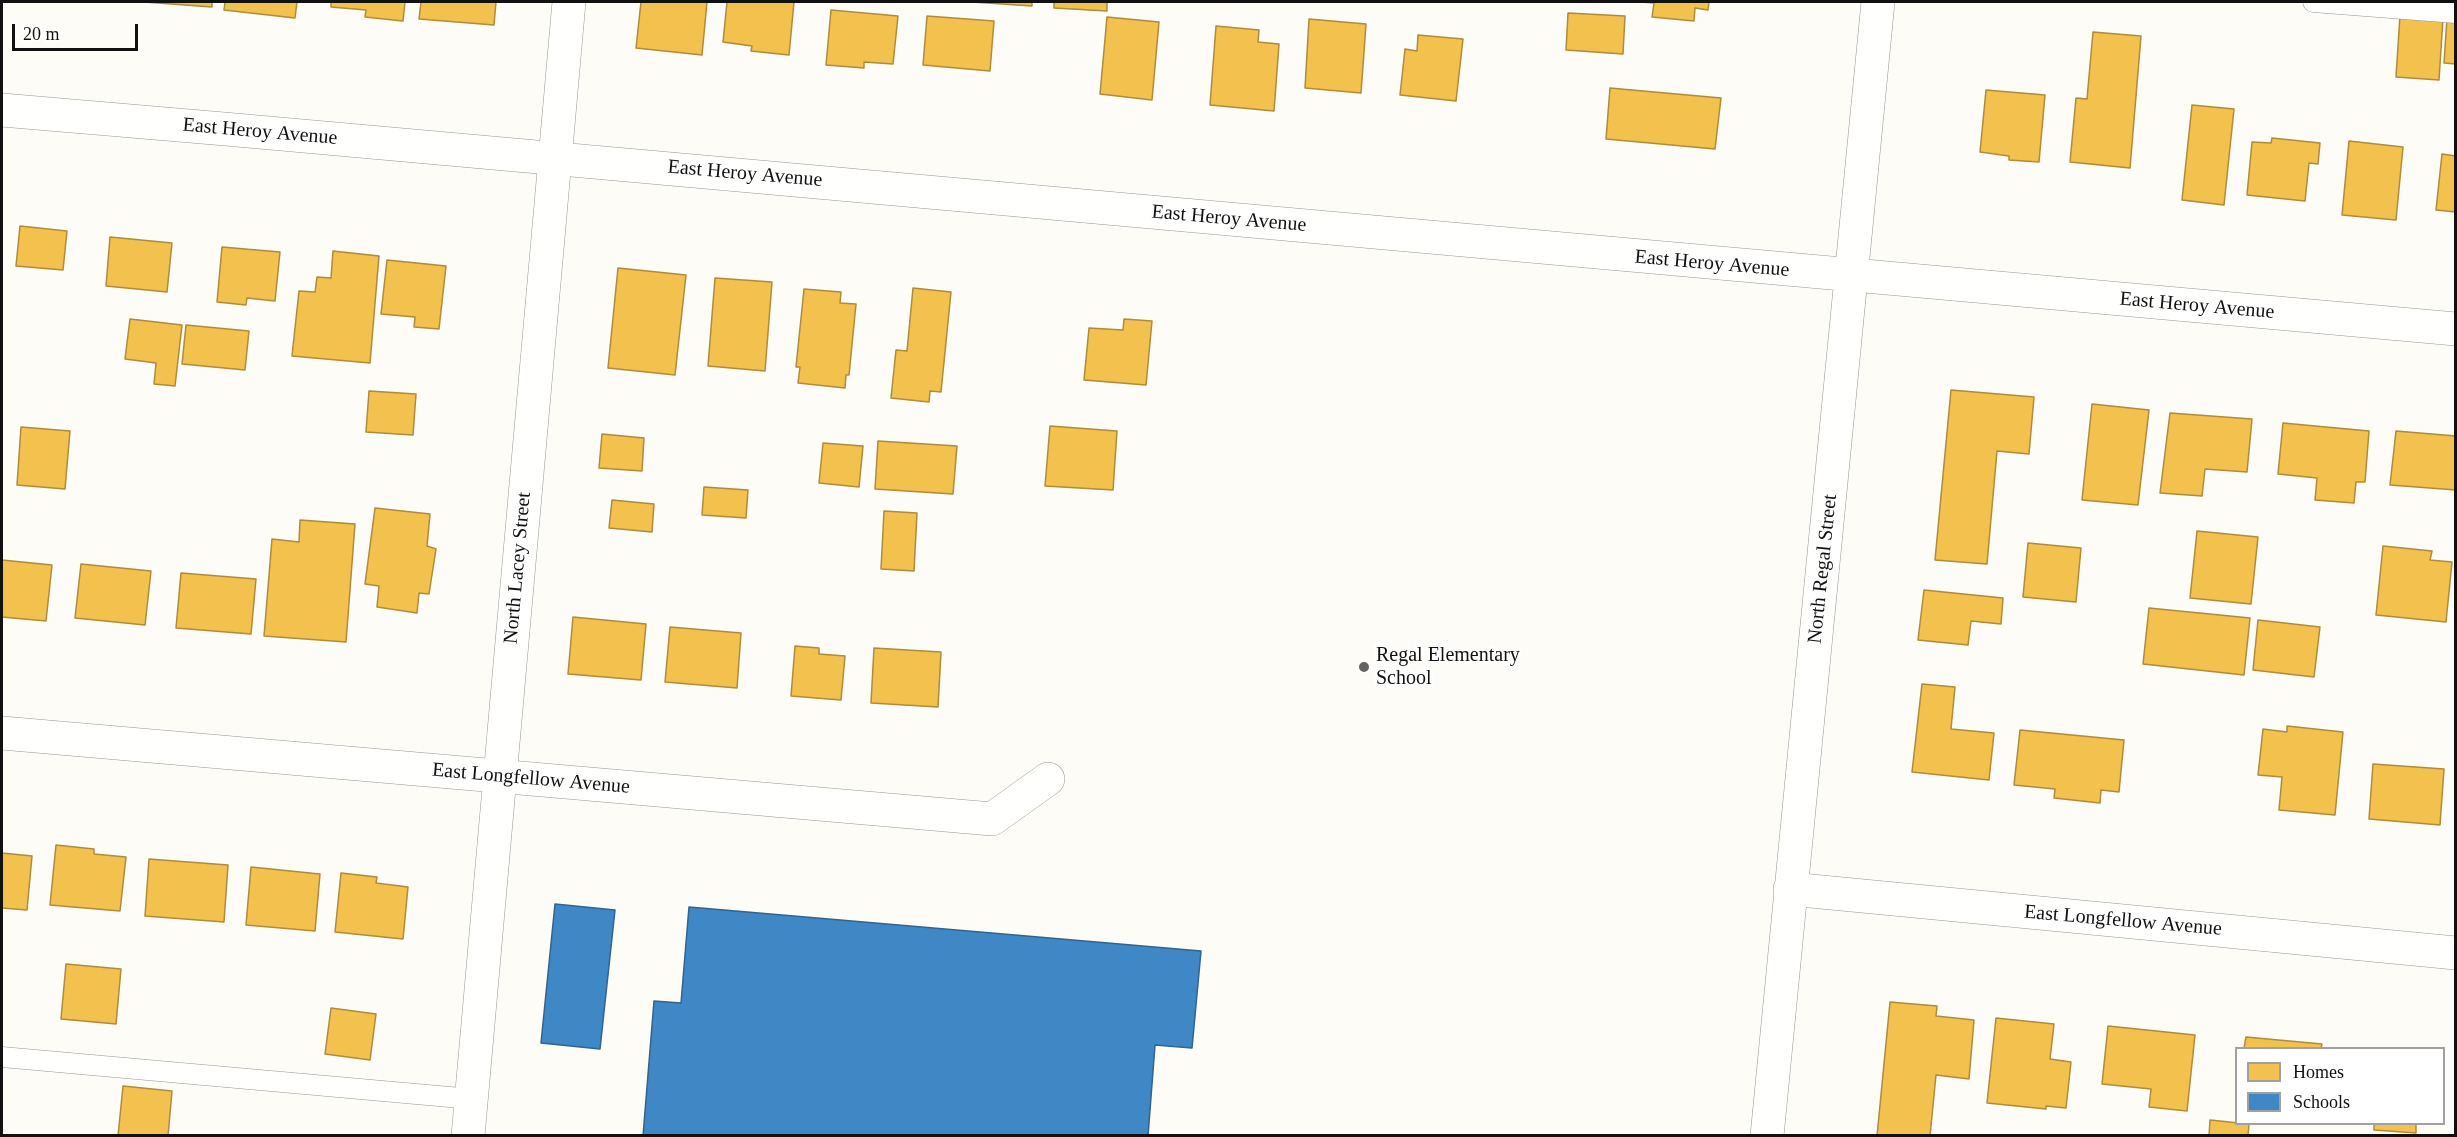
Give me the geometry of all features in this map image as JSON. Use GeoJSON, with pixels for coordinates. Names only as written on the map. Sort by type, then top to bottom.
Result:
{"type":"FeatureCollection","features":[{"type":"Feature","properties":{"kind":"street","name":"North Lacey Street"},"geometry":{"type":"LineString","coordinates":[[468,1136],[569,2]]}},
{"type":"Feature","properties":{"kind":"street","name":"North Regal Street"},"geometry":{"type":"LineString","coordinates":[[1767,1136],[1878,2]]}},
{"type":"Feature","properties":{"kind":"street","name":"East Heroy Avenue"},"geometry":{"type":"LineString","coordinates":[[2,110],[554,157],[2456,329]]}},
{"type":"Feature","properties":{"kind":"street","name":"East Longfellow Avenue"},"geometry":{"type":"LineString","coordinates":[[2,733],[992,819],[1048,780]]}},
{"type":"Feature","properties":{"kind":"street","name":"East Longfellow Avenue"},"geometry":{"type":"LineString","coordinates":[[1790,889],[2456,953]]}},
{"type":"Feature","properties":{"kind":"lane"},"geometry":{"type":"LineString","coordinates":[[2313,2],[2456,13]]}},
{"type":"Feature","properties":{"kind":"lane"},"geometry":{"type":"LineString","coordinates":[[2,1057],[472,1099]]}},
{"type":"Feature","properties":{"kind":"building: Homes"},"geometry":{"type":"Polygon","coordinates":[[[144,2],[212,2],[212,7],[144,2]]]}},
{"type":"Feature","properties":{"kind":"building: Homes"},"geometry":{"type":"Polygon","coordinates":[[[225,2],[297,2],[295,18],[224,10],[225,2]]]}},
{"type":"Feature","properties":{"kind":"building: Homes"},"geometry":{"type":"Polygon","coordinates":[[[331,2],[405,2],[403,21],[365,17],[366,10],[331,7],[331,2]]]}},
{"type":"Feature","properties":{"kind":"building: Homes"},"geometry":{"type":"Polygon","coordinates":[[[421,2],[496,2],[494,25],[419,19],[421,2]]]}},
{"type":"Feature","properties":{"kind":"building: Homes"},"geometry":{"type":"Polygon","coordinates":[[[641,2],[707,2],[702,55],[636,48],[641,2]]]}},
{"type":"Feature","properties":{"kind":"building: Homes"},"geometry":{"type":"Polygon","coordinates":[[[727,2],[794,2],[789,55],[751,51],[752,46],[723,42],[727,2]]]}},
{"type":"Feature","properties":{"kind":"building: Homes"},"geometry":{"type":"Polygon","coordinates":[[[972,2],[1032,2],[1032,6],[972,2]]]}},
{"type":"Feature","properties":{"kind":"building: Homes"},"geometry":{"type":"Polygon","coordinates":[[[1054,2],[1107,2],[1107,11],[1054,8],[1054,2]]]}},
{"type":"Feature","properties":{"kind":"building: Homes"},"geometry":{"type":"Polygon","coordinates":[[[1640,2],[1709,2],[1708,10],[1695,8],[1694,21],[1652,17],[1654,3],[1640,2]]]}},
{"type":"Feature","properties":{"kind":"building: Homes"},"geometry":{"type":"Polygon","coordinates":[[[831,10],[898,16],[893,64],[864,62],[864,68],[826,65],[831,10]]]}},
{"type":"Feature","properties":{"kind":"building: Homes"},"geometry":{"type":"Polygon","coordinates":[[[1568,13],[1625,16],[1623,54],[1566,50],[1568,13]]]}},
{"type":"Feature","properties":{"kind":"building: Homes"},"geometry":{"type":"Polygon","coordinates":[[[2400,15],[2443,18],[2439,80],[2396,77],[2400,15]]]}},
{"type":"Feature","properties":{"kind":"building: Homes"},"geometry":{"type":"Polygon","coordinates":[[[927,16],[994,21],[990,71],[923,65],[927,16]]]}},
{"type":"Feature","properties":{"kind":"building: Homes"},"geometry":{"type":"Polygon","coordinates":[[[1107,17],[1159,22],[1152,100],[1100,94],[1107,17]]]}},
{"type":"Feature","properties":{"kind":"building: Homes"},"geometry":{"type":"Polygon","coordinates":[[[2447,18],[2456,19],[2456,64],[2444,63],[2447,18]]]}},
{"type":"Feature","properties":{"kind":"building: Homes"},"geometry":{"type":"Polygon","coordinates":[[[1309,19],[1366,24],[1361,93],[1305,88],[1309,19]]]}},
{"type":"Feature","properties":{"kind":"building: Homes"},"geometry":{"type":"Polygon","coordinates":[[[1216,26],[1259,30],[1258,42],[1279,44],[1274,111],[1210,105],[1216,26]]]}},
{"type":"Feature","properties":{"kind":"building: Homes"},"geometry":{"type":"Polygon","coordinates":[[[2093,32],[2141,36],[2130,168],[2070,162],[2076,98],[2087,99],[2093,32]]]}},
{"type":"Feature","properties":{"kind":"building: Homes"},"geometry":{"type":"Polygon","coordinates":[[[1418,35],[1463,39],[1456,101],[1400,95],[1405,49],[1417,51],[1418,35]]]}},
{"type":"Feature","properties":{"kind":"building: Homes"},"geometry":{"type":"Polygon","coordinates":[[[1610,88],[1721,98],[1715,149],[1606,139],[1610,88]]]}},
{"type":"Feature","properties":{"kind":"building: Homes"},"geometry":{"type":"Polygon","coordinates":[[[1986,90],[2045,95],[2039,162],[2009,160],[2009,156],[1980,152],[1986,90]]]}},
{"type":"Feature","properties":{"kind":"building: Homes"},"geometry":{"type":"Polygon","coordinates":[[[2192,105],[2234,109],[2224,205],[2182,200],[2192,105]]]}},
{"type":"Feature","properties":{"kind":"building: Homes"},"geometry":{"type":"Polygon","coordinates":[[[2272,138],[2320,143],[2318,164],[2309,163],[2305,201],[2247,195],[2252,142],[2271,143],[2272,138]]]}},
{"type":"Feature","properties":{"kind":"building: Homes"},"geometry":{"type":"Polygon","coordinates":[[[2349,141],[2403,147],[2396,220],[2342,215],[2349,141]]]}},
{"type":"Feature","properties":{"kind":"building: Homes"},"geometry":{"type":"Polygon","coordinates":[[[2442,154],[2456,156],[2456,212],[2436,210],[2442,154]]]}},
{"type":"Feature","properties":{"kind":"building: Homes"},"geometry":{"type":"Polygon","coordinates":[[[20,226],[67,231],[63,270],[16,266],[20,226]]]}},
{"type":"Feature","properties":{"kind":"building: Homes"},"geometry":{"type":"Polygon","coordinates":[[[110,237],[172,243],[167,292],[106,286],[110,237]]]}},
{"type":"Feature","properties":{"kind":"building: Homes"},"geometry":{"type":"Polygon","coordinates":[[[222,247],[280,252],[275,301],[247,298],[246,305],[217,302],[222,247]]]}},
{"type":"Feature","properties":{"kind":"building: Homes"},"geometry":{"type":"Polygon","coordinates":[[[333,251],[379,256],[370,363],[292,356],[299,291],[315,292],[317,277],[331,278],[333,251]]]}},
{"type":"Feature","properties":{"kind":"building: Homes"},"geometry":{"type":"Polygon","coordinates":[[[387,260],[446,266],[439,329],[414,327],[415,317],[381,314],[387,260]]]}},
{"type":"Feature","properties":{"kind":"building: Homes"},"geometry":{"type":"Polygon","coordinates":[[[618,268],[686,275],[675,375],[608,368],[618,268]]]}},
{"type":"Feature","properties":{"kind":"building: Homes"},"geometry":{"type":"Polygon","coordinates":[[[715,278],[772,282],[765,371],[708,366],[715,278]]]}},
{"type":"Feature","properties":{"kind":"building: Homes"},"geometry":{"type":"Polygon","coordinates":[[[913,288],[951,292],[941,392],[930,391],[929,402],[891,398],[896,350],[907,351],[913,288]]]}},
{"type":"Feature","properties":{"kind":"building: Homes"},"geometry":{"type":"Polygon","coordinates":[[[804,289],[841,292],[840,303],[856,304],[849,375],[846,375],[845,388],[798,383],[800,367],[796,367],[804,289]]]}},
{"type":"Feature","properties":{"kind":"building: Homes"},"geometry":{"type":"Polygon","coordinates":[[[130,319],[182,325],[175,386],[154,384],[156,363],[125,359],[130,319]]]}},
{"type":"Feature","properties":{"kind":"building: Homes"},"geometry":{"type":"Polygon","coordinates":[[[1124,319],[1152,321],[1146,385],[1084,380],[1089,328],[1123,330],[1124,319]]]}},
{"type":"Feature","properties":{"kind":"building: Homes"},"geometry":{"type":"Polygon","coordinates":[[[186,325],[249,331],[245,370],[182,364],[186,325]]]}},
{"type":"Feature","properties":{"kind":"building: Homes"},"geometry":{"type":"Polygon","coordinates":[[[1951,390],[2034,397],[2029,454],[1997,451],[1987,564],[1935,560],[1951,390]]]}},
{"type":"Feature","properties":{"kind":"building: Homes"},"geometry":{"type":"Polygon","coordinates":[[[369,391],[416,394],[413,435],[366,432],[369,391]]]}},
{"type":"Feature","properties":{"kind":"building: Homes"},"geometry":{"type":"Polygon","coordinates":[[[2092,404],[2149,410],[2138,505],[2082,500],[2092,404]]]}},
{"type":"Feature","properties":{"kind":"building: Homes"},"geometry":{"type":"Polygon","coordinates":[[[2170,413],[2252,419],[2247,472],[2205,469],[2202,496],[2160,493],[2170,413]]]}},
{"type":"Feature","properties":{"kind":"building: Homes"},"geometry":{"type":"Polygon","coordinates":[[[2283,423],[2369,431],[2365,482],[2356,482],[2354,503],[2315,500],[2317,478],[2278,474],[2283,423]]]}},
{"type":"Feature","properties":{"kind":"building: Homes"},"geometry":{"type":"Polygon","coordinates":[[[1050,426],[1117,431],[1113,490],[1045,486],[1050,426]]]}},
{"type":"Feature","properties":{"kind":"building: Homes"},"geometry":{"type":"Polygon","coordinates":[[[21,427],[70,431],[65,489],[17,485],[21,427]]]}},
{"type":"Feature","properties":{"kind":"building: Homes"},"geometry":{"type":"Polygon","coordinates":[[[2396,431],[2456,436],[2456,490],[2390,485],[2396,431]]]}},
{"type":"Feature","properties":{"kind":"building: Homes"},"geometry":{"type":"Polygon","coordinates":[[[602,434],[644,438],[642,471],[599,468],[602,434]]]}},
{"type":"Feature","properties":{"kind":"building: Homes"},"geometry":{"type":"Polygon","coordinates":[[[878,441],[957,446],[953,494],[875,489],[878,441]]]}},
{"type":"Feature","properties":{"kind":"building: Homes"},"geometry":{"type":"Polygon","coordinates":[[[823,443],[863,446],[859,487],[819,483],[823,443]]]}},
{"type":"Feature","properties":{"kind":"building: Homes"},"geometry":{"type":"Polygon","coordinates":[[[704,487],[748,490],[746,518],[702,515],[704,487]]]}},
{"type":"Feature","properties":{"kind":"building: Homes"},"geometry":{"type":"Polygon","coordinates":[[[612,500],[654,504],[652,532],[609,528],[612,500]]]}},
{"type":"Feature","properties":{"kind":"building: Homes"},"geometry":{"type":"Polygon","coordinates":[[[375,508],[430,514],[427,546],[436,549],[429,594],[419,593],[417,613],[377,607],[379,586],[365,584],[375,508]]]}},
{"type":"Feature","properties":{"kind":"building: Homes"},"geometry":{"type":"Polygon","coordinates":[[[884,511],[917,513],[914,571],[881,569],[884,511]]]}},
{"type":"Feature","properties":{"kind":"building: Homes"},"geometry":{"type":"Polygon","coordinates":[[[300,520],[355,524],[346,642],[264,636],[272,539],[299,542],[300,520]]]}},
{"type":"Feature","properties":{"kind":"building: Homes"},"geometry":{"type":"Polygon","coordinates":[[[2197,531],[2258,537],[2251,604],[2190,598],[2197,531]]]}},
{"type":"Feature","properties":{"kind":"building: Homes"},"geometry":{"type":"Polygon","coordinates":[[[2028,543],[2081,548],[2076,602],[2023,597],[2028,543]]]}},
{"type":"Feature","properties":{"kind":"building: Homes"},"geometry":{"type":"Polygon","coordinates":[[[2383,546],[2432,551],[2430,560],[2452,562],[2446,622],[2376,615],[2383,546]]]}},
{"type":"Feature","properties":{"kind":"building: Homes"},"geometry":{"type":"Polygon","coordinates":[[[2,560],[52,565],[46,621],[2,617],[2,560]]]}},
{"type":"Feature","properties":{"kind":"building: Homes"},"geometry":{"type":"Polygon","coordinates":[[[81,564],[151,571],[145,625],[75,618],[81,564]]]}},
{"type":"Feature","properties":{"kind":"building: Homes"},"geometry":{"type":"Polygon","coordinates":[[[181,573],[256,579],[251,634],[176,628],[181,573]]]}},
{"type":"Feature","properties":{"kind":"building: Homes"},"geometry":{"type":"Polygon","coordinates":[[[1924,590],[2003,598],[2001,624],[1971,621],[1968,645],[1918,640],[1924,590]]]}},
{"type":"Feature","properties":{"kind":"building: Homes"},"geometry":{"type":"Polygon","coordinates":[[[2149,608],[2250,618],[2244,675],[2143,664],[2149,608]]]}},
{"type":"Feature","properties":{"kind":"building: Homes"},"geometry":{"type":"Polygon","coordinates":[[[573,617],[646,624],[641,680],[568,674],[573,617]]]}},
{"type":"Feature","properties":{"kind":"building: Homes"},"geometry":{"type":"Polygon","coordinates":[[[2258,620],[2320,627],[2314,677],[2253,670],[2258,620]]]}},
{"type":"Feature","properties":{"kind":"building: Homes"},"geometry":{"type":"Polygon","coordinates":[[[670,627],[741,633],[737,688],[665,682],[670,627]]]}},
{"type":"Feature","properties":{"kind":"building: Homes"},"geometry":{"type":"Polygon","coordinates":[[[795,646],[819,648],[819,654],[845,656],[841,700],[791,696],[795,646]]]}},
{"type":"Feature","properties":{"kind":"building: Homes"},"geometry":{"type":"Polygon","coordinates":[[[874,648],[941,652],[938,707],[871,703],[874,648]]]}},
{"type":"Feature","properties":{"kind":"building: Homes"},"geometry":{"type":"Polygon","coordinates":[[[1922,684],[1955,687],[1951,729],[1994,733],[1989,780],[1912,772],[1922,684]]]}},
{"type":"Feature","properties":{"kind":"building: Homes"},"geometry":{"type":"Polygon","coordinates":[[[2287,726],[2343,732],[2335,815],[2279,810],[2282,777],[2258,775],[2263,729],[2287,732],[2287,726]]]}},
{"type":"Feature","properties":{"kind":"building: Homes"},"geometry":{"type":"Polygon","coordinates":[[[2020,730],[2124,740],[2119,792],[2101,790],[2100,803],[2054,798],[2055,789],[2014,785],[2020,730]]]}},
{"type":"Feature","properties":{"kind":"building: Homes"},"geometry":{"type":"Polygon","coordinates":[[[2373,764],[2444,769],[2440,825],[2369,819],[2373,764]]]}},
{"type":"Feature","properties":{"kind":"building: Homes"},"geometry":{"type":"Polygon","coordinates":[[[56,845],[94,849],[94,854],[126,857],[120,911],[50,905],[56,845]]]}},
{"type":"Feature","properties":{"kind":"building: Homes"},"geometry":{"type":"Polygon","coordinates":[[[2,853],[32,856],[27,910],[2,908],[2,853]]]}},
{"type":"Feature","properties":{"kind":"building: Homes"},"geometry":{"type":"Polygon","coordinates":[[[149,859],[228,865],[224,922],[145,916],[149,859]]]}},
{"type":"Feature","properties":{"kind":"building: Homes"},"geometry":{"type":"Polygon","coordinates":[[[251,867],[320,874],[315,931],[246,925],[251,867]]]}},
{"type":"Feature","properties":{"kind":"building: Homes"},"geometry":{"type":"Polygon","coordinates":[[[341,873],[377,877],[376,883],[408,887],[403,939],[335,932],[341,873]]]}},
{"type":"Feature","properties":{"kind":"building: Homes"},"geometry":{"type":"Polygon","coordinates":[[[66,964],[121,969],[116,1024],[61,1019],[66,964]]]}},
{"type":"Feature","properties":{"kind":"building: Homes"},"geometry":{"type":"Polygon","coordinates":[[[1890,1002],[1937,1006],[1936,1016],[1974,1020],[1969,1079],[1936,1075],[1930,1136],[1877,1136],[1890,1002]]]}},
{"type":"Feature","properties":{"kind":"building: Homes"},"geometry":{"type":"Polygon","coordinates":[[[331,1008],[376,1014],[370,1060],[325,1054],[331,1008]]]}},
{"type":"Feature","properties":{"kind":"building: Homes"},"geometry":{"type":"Polygon","coordinates":[[[1996,1018],[2054,1024],[2050,1059],[2071,1062],[2066,1108],[2046,1106],[2046,1109],[1987,1103],[1996,1018]]]}},
{"type":"Feature","properties":{"kind":"building: Homes"},"geometry":{"type":"Polygon","coordinates":[[[2108,1026],[2195,1035],[2187,1111],[2149,1107],[2151,1089],[2102,1084],[2108,1026]]]}},
{"type":"Feature","properties":{"kind":"building: Homes"},"geometry":{"type":"Polygon","coordinates":[[[2246,1037],[2322,1044],[2321,1047],[2244,1047],[2246,1037]]]}},
{"type":"Feature","properties":{"kind":"building: Homes"},"geometry":{"type":"Polygon","coordinates":[[[123,1086],[172,1091],[168,1136],[118,1136],[123,1086]]]}},
{"type":"Feature","properties":{"kind":"building: Homes"},"geometry":{"type":"Polygon","coordinates":[[[2210,1120],[2249,1125],[2248,1136],[2209,1136],[2210,1120]]]}},
{"type":"Feature","properties":{"kind":"building: Homes"},"geometry":{"type":"Polygon","coordinates":[[[2374,1125],[2416,1125],[2416,1133],[2374,1130],[2374,1125]]]}},
{"type":"Feature","properties":{"kind":"building: Schools"},"geometry":{"type":"Polygon","coordinates":[[[555,904],[615,910],[600,1049],[541,1043],[555,904]]]}},
{"type":"Feature","properties":{"kind":"building: Schools"},"geometry":{"type":"Polygon","coordinates":[[[689,907],[1201,951],[1192,1048],[1155,1045],[1148,1136],[643,1136],[654,1001],[681,1003],[689,907]]]}},
{"type":"Feature","properties":{"kind":"place","name":"Regal Elementary School"},"geometry":{"type":"Point","coordinates":[1364,667]}}]}
